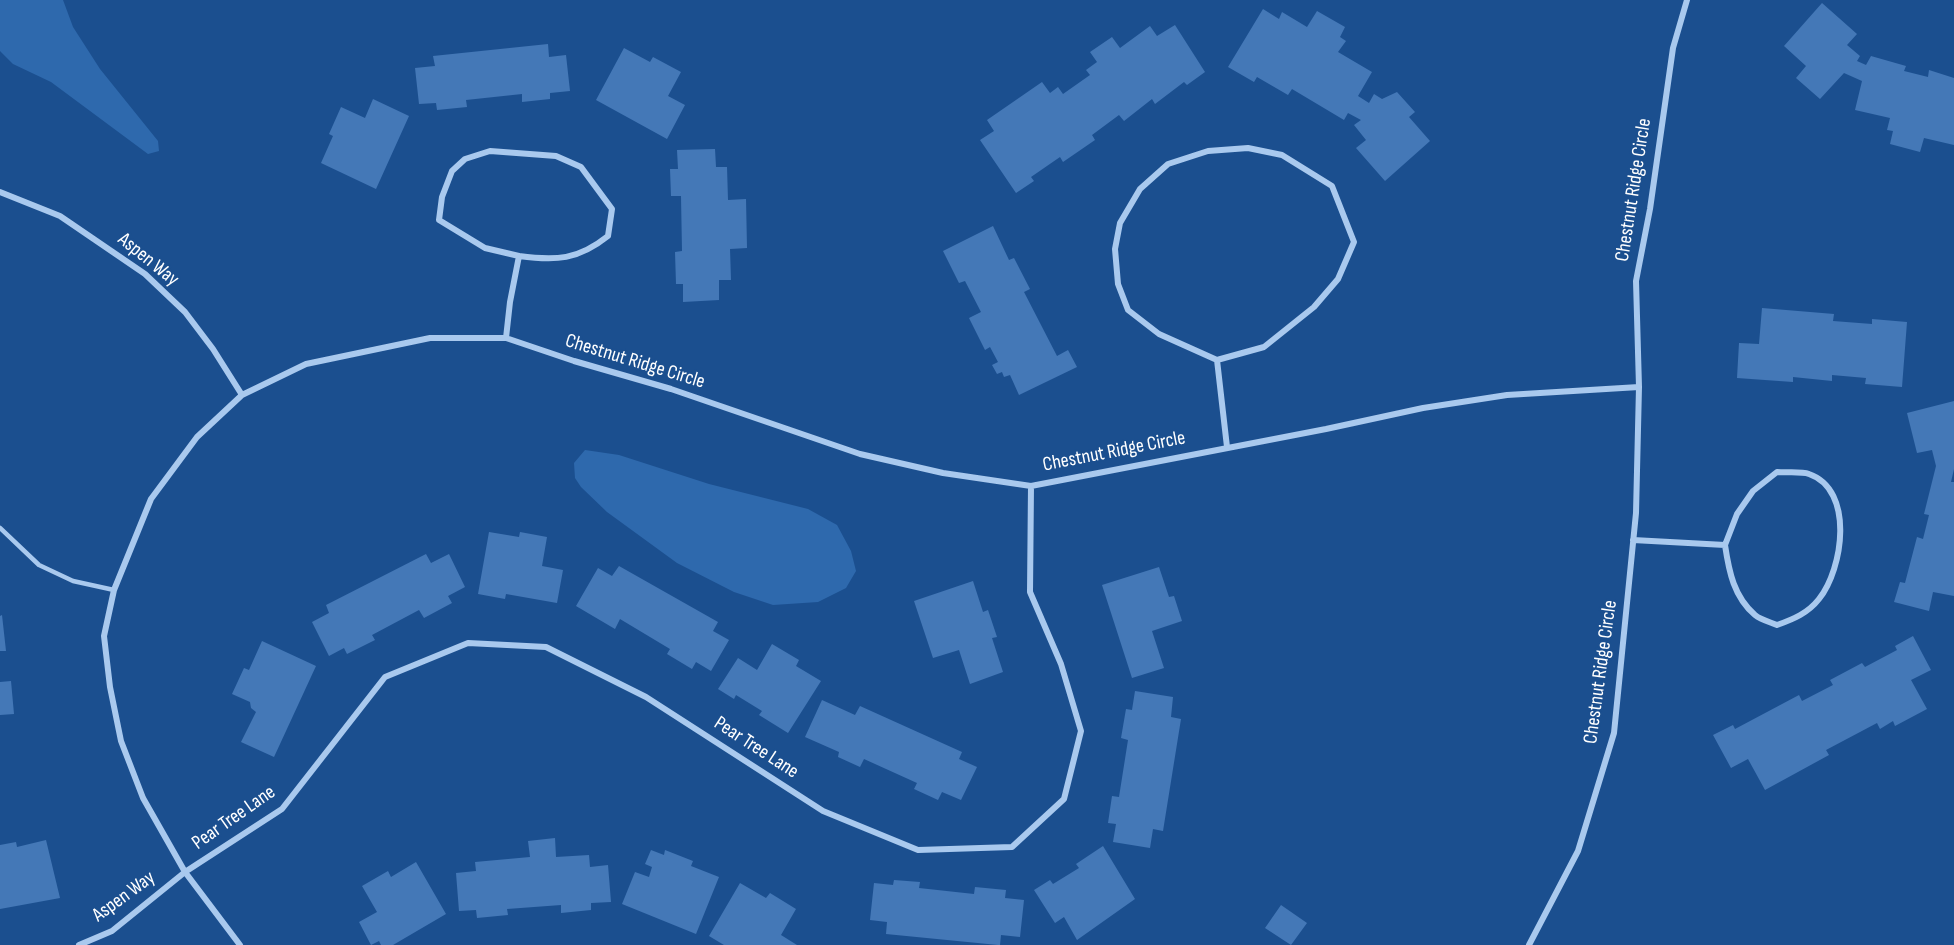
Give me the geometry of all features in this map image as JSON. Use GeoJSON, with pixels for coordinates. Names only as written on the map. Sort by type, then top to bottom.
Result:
{"type":"FeatureCollection","features":[{"type":"Feature","properties":{"kind":"street","name":"Chestnut Ridge Circle"},"geometry":{"type":"LineString","coordinates":[[1529,945],[1578,851],[1614,733],[1636,513],[1639,387],[1636,281],[1650,209],[1673,48],[1687,0]]}},
{"type":"Feature","properties":{"kind":"street"},"geometry":{"type":"LineString","coordinates":[[1238,148],[1282,155],[1332,186],[1354,243],[1338,279],[1314,307],[1264,347],[1217,360],[1159,334],[1128,309],[1118,284],[1115,249],[1120,223],[1140,189],[1168,164],[1208,151],[1238,148]]}},
{"type":"Feature","properties":{"kind":"street"},"geometry":{"type":"LineString","coordinates":[[490,151],[556,156],[581,167],[612,209],[608,236],[580,254],[548,260],[519,256],[485,248],[439,220],[442,197],[452,171],[465,159],[490,151]]}},
{"type":"Feature","properties":{"kind":"street","name":"Aspen Way"},"geometry":{"type":"LineString","coordinates":[[0,192],[60,216],[145,274],[185,312],[213,349],[242,395]]}},
{"type":"Feature","properties":{"kind":"street"},"geometry":{"type":"LineString","coordinates":[[506,338],[519,256]]}},
{"type":"Feature","properties":{"kind":"street","name":"Chestnut Ridge Circle"},"geometry":{"type":"LineString","coordinates":[[240,945],[185,872],[143,798],[121,741],[110,687],[104,636],[114,590],[151,500],[197,437],[242,395],[306,364],[430,338],[506,338],[574,361],[671,389],[860,454],[943,473],[1031,486],[1326,429],[1422,408],[1507,395],[1639,387]]}},
{"type":"Feature","properties":{"kind":"street"},"geometry":{"type":"LineString","coordinates":[[1217,360],[1227,447]]}},
{"type":"Feature","properties":{"kind":"street"},"geometry":{"type":"LineString","coordinates":[[1778,472],[1809,474],[1830,487],[1840,513],[1839,545],[1831,578],[1819,598],[1802,616],[1777,625],[1756,617],[1738,595],[1728,571],[1725,545],[1737,514],[1753,491],[1778,472]]}},
{"type":"Feature","properties":{"kind":"street","name":"Pear Tree Lane"},"geometry":{"type":"LineString","coordinates":[[185,872],[282,809],[385,677],[468,642],[546,647],[646,697],[823,811],[918,850],[1012,847],[1064,799],[1081,731],[1061,664],[1030,592],[1031,486]]}},
{"type":"Feature","properties":{"kind":"street"},"geometry":{"type":"LineString","coordinates":[[1633,540],[1725,545]]}},
{"type":"Feature","properties":{"kind":"street","name":"Aspen Way"},"geometry":{"type":"LineString","coordinates":[[79,945],[112,931],[185,872]]}},
{"type":"Feature","properties":{"kind":"lane"},"geometry":{"type":"LineString","coordinates":[[0,528],[39,565],[73,582],[114,590]]}},
{"type":"Feature","properties":{"kind":"shaded area"},"geometry":{"type":"Polygon","coordinates":[[[0,0],[63,0],[73,27],[100,69],[158,141],[159,151],[148,154],[51,82],[13,64],[0,51],[0,0]]]}},
{"type":"Feature","properties":{"kind":"shaded area"},"geometry":{"type":"Polygon","coordinates":[[[585,450],[619,455],[709,484],[808,509],[837,525],[851,551],[856,571],[846,588],[818,602],[773,605],[734,592],[677,563],[607,512],[575,478],[574,463],[585,450]]]}},
{"type":"Feature","properties":{"kind":"building"},"geometry":{"type":"Polygon","coordinates":[[[1822,3],[1857,34],[1847,45],[1860,56],[1857,61],[1866,65],[1871,56],[1906,66],[1904,71],[1928,77],[1929,70],[1954,78],[1954,145],[1924,138],[1920,152],[1890,144],[1893,131],[1887,130],[1890,118],[1855,110],[1862,81],[1844,73],[1820,99],[1796,78],[1806,66],[1784,46],[1822,3]]]}},
{"type":"Feature","properties":{"kind":"building"},"geometry":{"type":"Polygon","coordinates":[[[1263,9],[1279,19],[1282,12],[1307,27],[1317,11],[1345,27],[1340,37],[1346,41],[1338,52],[1372,72],[1358,96],[1369,103],[1374,94],[1382,99],[1397,92],[1415,112],[1409,117],[1430,141],[1385,181],[1356,148],[1366,140],[1354,125],[1361,120],[1348,113],[1344,120],[1292,89],[1288,95],[1257,77],[1254,82],[1228,67],[1263,9]]]}},
{"type":"Feature","properties":{"kind":"building"},"geometry":{"type":"Polygon","coordinates":[[[1175,25],[1205,72],[1187,85],[1184,82],[1155,104],[1152,99],[1124,121],[1119,115],[1092,135],[1095,140],[1063,162],[1060,157],[1031,177],[1034,181],[1016,193],[980,140],[994,131],[987,120],[1042,82],[1050,93],[1058,87],[1063,94],[1090,75],[1086,70],[1097,62],[1090,52],[1112,37],[1120,48],[1150,26],[1157,36],[1175,25]]]}},
{"type":"Feature","properties":{"kind":"building"},"geometry":{"type":"Polygon","coordinates":[[[548,44],[549,57],[566,55],[570,91],[550,93],[550,99],[522,102],[522,94],[466,100],[467,107],[437,110],[436,103],[419,104],[415,68],[435,66],[433,56],[548,44]]]}},
{"type":"Feature","properties":{"kind":"building"},"geometry":{"type":"Polygon","coordinates":[[[624,48],[650,62],[653,57],[681,72],[668,96],[685,105],[667,139],[596,100],[624,48]]]}},
{"type":"Feature","properties":{"kind":"building"},"geometry":{"type":"Polygon","coordinates":[[[373,99],[409,116],[376,189],[321,163],[333,136],[329,134],[341,107],[365,118],[373,99]]]}},
{"type":"Feature","properties":{"kind":"building"},"geometry":{"type":"Polygon","coordinates":[[[715,149],[716,167],[727,167],[728,200],[746,199],[747,248],[730,249],[731,280],[719,280],[719,300],[683,302],[683,284],[676,284],[675,252],[682,251],[681,196],[671,196],[670,169],[678,169],[677,150],[715,149]]]}},
{"type":"Feature","properties":{"kind":"building"},"geometry":{"type":"Polygon","coordinates":[[[993,226],[1009,260],[1014,258],[1030,289],[1024,292],[1057,356],[1068,350],[1077,367],[1019,395],[1010,375],[1004,377],[1002,372],[997,374],[992,365],[998,362],[990,347],[985,350],[969,318],[981,312],[965,281],[959,283],[943,251],[993,226]]]}},
{"type":"Feature","properties":{"kind":"building"},"geometry":{"type":"Polygon","coordinates":[[[1762,308],[1834,314],[1833,321],[1872,324],[1872,319],[1907,322],[1902,387],[1865,384],[1866,378],[1832,375],[1832,381],[1793,377],[1793,382],[1737,378],[1739,343],[1759,344],[1762,308]]]}},
{"type":"Feature","properties":{"kind":"building"},"geometry":{"type":"Polygon","coordinates":[[[1954,401],[1954,469],[1951,482],[1954,482],[1954,596],[1933,592],[1929,611],[1894,602],[1900,582],[1905,583],[1917,537],[1923,539],[1929,515],[1924,514],[1936,466],[1932,450],[1917,453],[1907,413],[1954,401]]]}},
{"type":"Feature","properties":{"kind":"building"},"geometry":{"type":"Polygon","coordinates":[[[489,532],[519,537],[520,532],[547,537],[542,566],[563,570],[557,603],[506,594],[505,599],[478,594],[489,532]]]}},
{"type":"Feature","properties":{"kind":"building"},"geometry":{"type":"Polygon","coordinates":[[[426,554],[431,563],[449,554],[465,587],[448,596],[452,603],[424,618],[419,610],[372,635],[375,640],[347,654],[344,648],[329,656],[312,622],[329,613],[326,605],[426,554]]]}},
{"type":"Feature","properties":{"kind":"building"},"geometry":{"type":"Polygon","coordinates":[[[619,566],[718,622],[713,631],[729,640],[711,671],[696,662],[692,669],[667,654],[670,649],[620,619],[615,629],[576,606],[598,568],[612,576],[619,566]]]}},
{"type":"Feature","properties":{"kind":"building"},"geometry":{"type":"Polygon","coordinates":[[[1159,567],[1169,597],[1174,596],[1182,621],[1152,631],[1164,668],[1132,678],[1102,585],[1159,567]]]}},
{"type":"Feature","properties":{"kind":"building"},"geometry":{"type":"Polygon","coordinates":[[[973,581],[983,612],[988,610],[997,637],[992,638],[1003,672],[970,684],[959,650],[933,658],[914,601],[973,581]]]}},
{"type":"Feature","properties":{"kind":"building"},"geometry":{"type":"Polygon","coordinates":[[[2,615],[6,651],[0,651],[0,616],[2,615]]]}},
{"type":"Feature","properties":{"kind":"building"},"geometry":{"type":"Polygon","coordinates":[[[1913,636],[1931,670],[1911,680],[1927,709],[1895,726],[1893,721],[1880,729],[1877,723],[1826,750],[1829,755],[1765,790],[1748,759],[1731,768],[1713,735],[1733,725],[1735,729],[1799,695],[1802,701],[1833,685],[1830,680],[1862,663],[1865,667],[1897,650],[1895,646],[1913,636]]]}},
{"type":"Feature","properties":{"kind":"building"},"geometry":{"type":"Polygon","coordinates":[[[262,641],[316,666],[274,757],[241,742],[256,712],[251,708],[250,702],[232,694],[244,668],[249,670],[262,641]]]}},
{"type":"Feature","properties":{"kind":"building"},"geometry":{"type":"Polygon","coordinates":[[[772,644],[799,660],[796,666],[821,681],[788,733],[759,715],[762,711],[736,695],[734,699],[718,689],[738,658],[757,670],[772,644]]]}},
{"type":"Feature","properties":{"kind":"building"},"geometry":{"type":"Polygon","coordinates":[[[11,681],[14,714],[0,715],[0,682],[11,681]]]}},
{"type":"Feature","properties":{"kind":"building"},"geometry":{"type":"Polygon","coordinates":[[[1135,691],[1173,697],[1171,717],[1181,719],[1163,831],[1153,829],[1150,848],[1113,842],[1116,824],[1108,823],[1112,796],[1119,797],[1128,740],[1121,738],[1126,709],[1132,710],[1135,691]]]}},
{"type":"Feature","properties":{"kind":"building"},"geometry":{"type":"Polygon","coordinates":[[[822,700],[855,715],[860,706],[962,752],[959,759],[977,767],[961,800],[942,792],[938,800],[914,789],[917,783],[864,759],[860,767],[838,757],[839,752],[805,737],[822,700]]]}},
{"type":"Feature","properties":{"kind":"building"},"geometry":{"type":"Polygon","coordinates":[[[555,838],[556,857],[589,855],[590,867],[608,865],[611,902],[591,903],[591,910],[561,913],[561,905],[507,909],[508,915],[477,918],[476,910],[459,911],[456,873],[476,871],[475,862],[530,857],[528,841],[555,838]]]}},
{"type":"Feature","properties":{"kind":"building"},"geometry":{"type":"Polygon","coordinates":[[[46,840],[60,898],[0,909],[0,845],[16,842],[17,847],[46,840]]]}},
{"type":"Feature","properties":{"kind":"building"},"geometry":{"type":"Polygon","coordinates":[[[1103,846],[1135,899],[1077,940],[1064,917],[1055,923],[1034,890],[1050,880],[1053,884],[1079,868],[1076,864],[1103,846]]]}},
{"type":"Feature","properties":{"kind":"building"},"geometry":{"type":"Polygon","coordinates":[[[651,850],[664,855],[665,850],[693,861],[691,866],[719,877],[696,934],[622,904],[635,872],[649,877],[652,867],[645,864],[651,850]]]}},
{"type":"Feature","properties":{"kind":"building"},"geometry":{"type":"Polygon","coordinates":[[[416,862],[446,914],[393,945],[381,945],[379,941],[371,945],[359,922],[377,912],[362,886],[388,871],[391,877],[416,862]]]}},
{"type":"Feature","properties":{"kind":"building"},"geometry":{"type":"Polygon","coordinates":[[[894,880],[920,882],[919,888],[974,894],[975,887],[1006,890],[1005,898],[1024,900],[1020,937],[1001,935],[1000,945],[998,945],[886,934],[887,922],[870,920],[874,883],[893,885],[894,880]]]}},
{"type":"Feature","properties":{"kind":"building"},"geometry":{"type":"Polygon","coordinates":[[[740,883],[766,898],[770,893],[796,909],[781,935],[797,945],[724,945],[709,936],[740,883]]]}},
{"type":"Feature","properties":{"kind":"building"},"geometry":{"type":"Polygon","coordinates":[[[1281,905],[1307,923],[1291,945],[1265,928],[1281,905]]]}}]}
